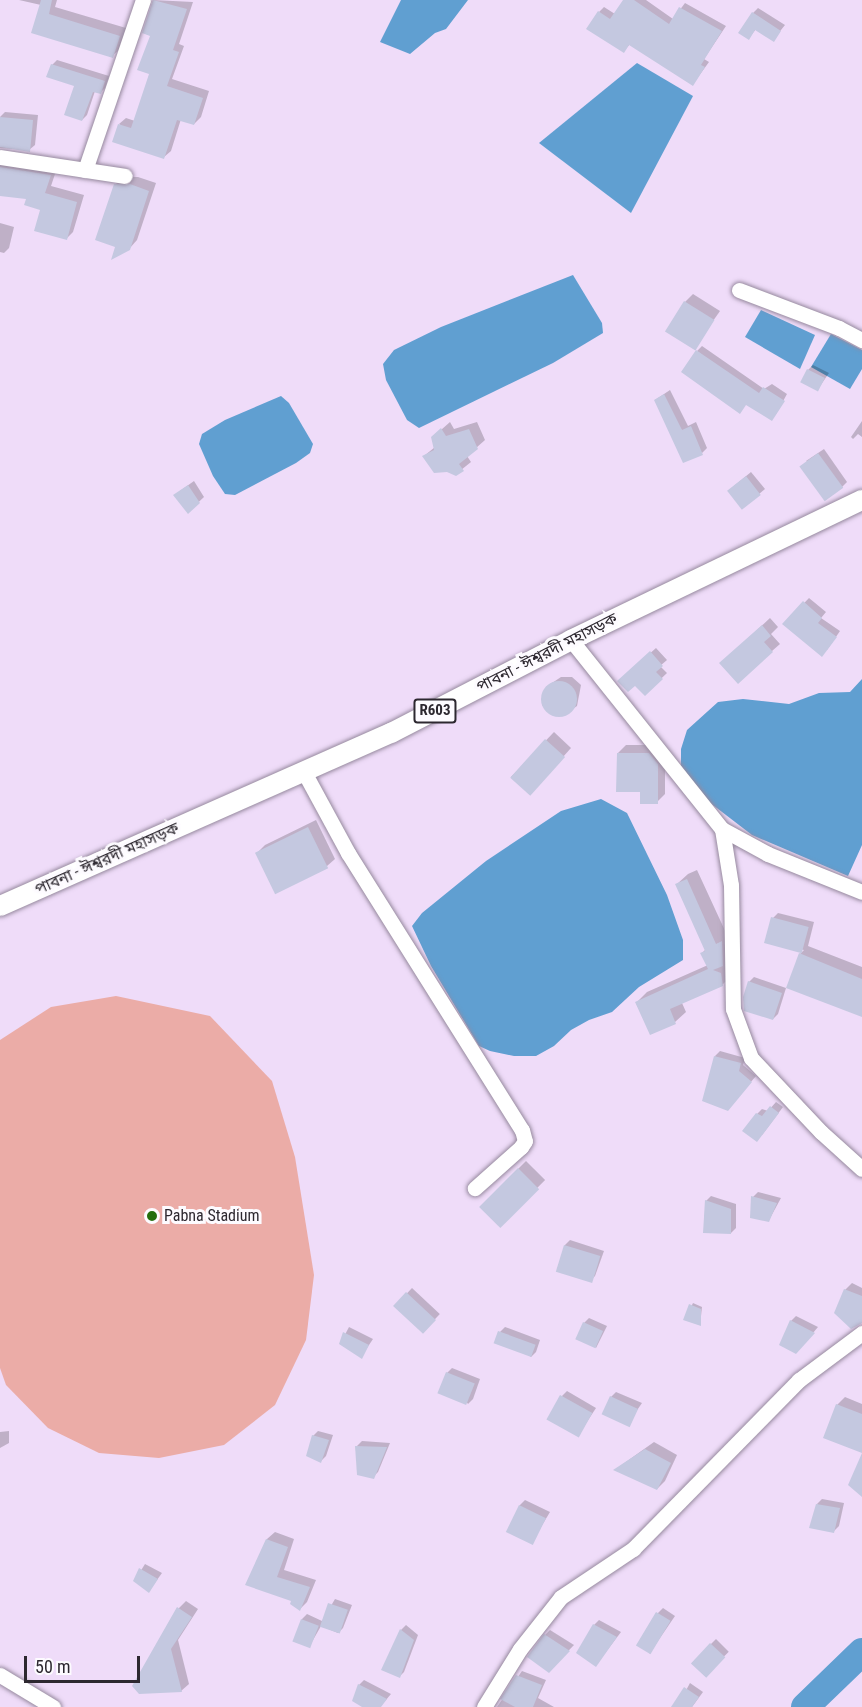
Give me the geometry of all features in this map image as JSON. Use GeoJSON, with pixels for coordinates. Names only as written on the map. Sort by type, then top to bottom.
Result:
{"type":"FeatureCollection","features":[{"type":"Feature","properties":{"kind":"main road","name":"পাবনা - ঈশ্বরদী মহাসড়ক"},"geometry":{"type":"LineString","coordinates":[[0,906],[391,734],[571,639],[862,500]]}},
{"type":"Feature","properties":{"kind":"street"},"geometry":{"type":"LineString","coordinates":[[86,170],[143,0]]}},
{"type":"Feature","properties":{"kind":"street"},"geometry":{"type":"LineString","coordinates":[[0,157],[125,176]]}},
{"type":"Feature","properties":{"kind":"street"},"geometry":{"type":"LineString","coordinates":[[739,290],[839,328],[862,340]]}},
{"type":"Feature","properties":{"kind":"street"},"geometry":{"type":"LineString","coordinates":[[571,639],[722,829],[768,854],[862,892]]}},
{"type":"Feature","properties":{"kind":"street"},"geometry":{"type":"LineString","coordinates":[[303,772],[348,853],[522,1130],[525,1140],[521,1147],[476,1188]]}},
{"type":"Feature","properties":{"kind":"street"},"geometry":{"type":"LineString","coordinates":[[722,829],[731,885],[733,1009],[751,1058],[821,1131],[862,1169]]}},
{"type":"Feature","properties":{"kind":"street"},"geometry":{"type":"LineString","coordinates":[[484,1707],[520,1649],[561,1598],[633,1549],[798,1380],[862,1333]]}},
{"type":"Feature","properties":{"kind":"street"},"geometry":{"type":"LineString","coordinates":[[0,1675],[53,1707]]}},
{"type":"Feature","properties":{"kind":"shaded area"},"geometry":{"type":"Polygon","coordinates":[[[0,0],[862,0],[862,1707],[0,1707],[0,0]]]}},
{"type":"Feature","properties":{"kind":"shaded area","name":"Pabna Stadium"},"geometry":{"type":"Polygon","coordinates":[[[116,996],[210,1016],[272,1081],[295,1157],[314,1275],[306,1340],[275,1405],[224,1445],[159,1458],[99,1453],[48,1428],[6,1385],[0,1368],[0,1040],[51,1007],[116,996]]]}},
{"type":"Feature","properties":{"kind":"water"},"geometry":{"type":"Polygon","coordinates":[[[401,0],[468,0],[446,29],[435,33],[410,54],[380,42],[401,0]]]}},
{"type":"Feature","properties":{"kind":"water"},"geometry":{"type":"Polygon","coordinates":[[[637,63],[693,96],[631,213],[539,143],[637,63]]]}},
{"type":"Feature","properties":{"kind":"water"},"geometry":{"type":"Polygon","coordinates":[[[573,275],[602,323],[603,333],[553,363],[419,428],[407,420],[386,380],[383,364],[394,350],[441,327],[573,275]]]}},
{"type":"Feature","properties":{"kind":"water"},"geometry":{"type":"Polygon","coordinates":[[[761,310],[815,335],[800,369],[745,337],[761,310]]]}},
{"type":"Feature","properties":{"kind":"water"},"geometry":{"type":"Polygon","coordinates":[[[831,334],[862,350],[862,369],[850,389],[811,367],[831,334]]]}},
{"type":"Feature","properties":{"kind":"water"},"geometry":{"type":"Polygon","coordinates":[[[281,396],[289,403],[313,444],[310,453],[296,463],[235,495],[225,494],[213,476],[199,444],[202,434],[225,420],[281,396]]]}},
{"type":"Feature","properties":{"kind":"water"},"geometry":{"type":"Polygon","coordinates":[[[862,679],[862,845],[848,876],[752,835],[709,802],[681,766],[681,749],[687,730],[718,702],[743,699],[789,704],[819,693],[850,692],[862,679]]]}},
{"type":"Feature","properties":{"kind":"water"},"geometry":{"type":"Polygon","coordinates":[[[601,799],[627,813],[667,895],[683,940],[683,960],[639,987],[612,1012],[589,1020],[571,1030],[554,1046],[536,1056],[514,1056],[479,1046],[431,966],[412,926],[422,913],[486,861],[561,811],[601,799]]]}},
{"type":"Feature","properties":{"kind":"building"},"geometry":{"type":"Polygon","coordinates":[[[41,0],[52,0],[49,14],[120,36],[113,58],[31,33],[41,0]]]}},
{"type":"Feature","properties":{"kind":"building"},"geometry":{"type":"Polygon","coordinates":[[[153,0],[187,9],[173,50],[179,52],[167,86],[203,98],[194,125],[177,120],[164,159],[112,142],[118,124],[131,128],[149,74],[137,70],[150,36],[142,33],[153,0]]]}},
{"type":"Feature","properties":{"kind":"building"},"geometry":{"type":"Polygon","coordinates":[[[623,0],[634,0],[669,24],[679,7],[722,31],[701,65],[705,67],[693,86],[629,45],[624,53],[586,29],[598,11],[610,19],[623,0]]]}},
{"type":"Feature","properties":{"kind":"building"},"geometry":{"type":"Polygon","coordinates":[[[752,12],[781,31],[774,42],[755,30],[749,40],[738,33],[752,12]]]}},
{"type":"Feature","properties":{"kind":"building"},"geometry":{"type":"Polygon","coordinates":[[[51,64],[105,81],[101,94],[93,92],[82,121],[64,115],[74,86],[46,77],[51,64]]]}},
{"type":"Feature","properties":{"kind":"building"},"geometry":{"type":"Polygon","coordinates":[[[0,117],[33,120],[30,152],[0,147],[0,117]]]}},
{"type":"Feature","properties":{"kind":"building"},"geometry":{"type":"Polygon","coordinates":[[[0,167],[51,175],[45,193],[77,202],[67,240],[34,231],[40,210],[24,205],[26,199],[0,196],[0,167]]]}},
{"type":"Feature","properties":{"kind":"building"},"geometry":{"type":"Polygon","coordinates":[[[114,184],[130,184],[149,191],[130,250],[111,260],[115,247],[95,240],[114,184]]]}},
{"type":"Feature","properties":{"kind":"building"},"geometry":{"type":"Polygon","coordinates":[[[684,301],[715,320],[695,351],[665,332],[684,301]]]}},
{"type":"Feature","properties":{"kind":"building"},"geometry":{"type":"Polygon","coordinates":[[[696,350],[759,393],[763,387],[785,401],[772,421],[746,405],[740,414],[681,372],[696,350]]]}},
{"type":"Feature","properties":{"kind":"building"},"geometry":{"type":"Polygon","coordinates":[[[807,369],[825,378],[818,391],[800,382],[807,369]]]}},
{"type":"Feature","properties":{"kind":"building"},"geometry":{"type":"Polygon","coordinates":[[[664,394],[682,430],[691,426],[703,455],[683,463],[654,400],[664,394]]]}},
{"type":"Feature","properties":{"kind":"building"},"geometry":{"type":"Polygon","coordinates":[[[441,428],[446,436],[469,429],[478,449],[459,464],[464,471],[456,476],[447,472],[434,473],[422,456],[434,450],[431,437],[441,428]]]}},
{"type":"Feature","properties":{"kind":"building"},"geometry":{"type":"Polygon","coordinates":[[[818,453],[843,488],[825,501],[799,467],[818,453]]]}},
{"type":"Feature","properties":{"kind":"building"},"geometry":{"type":"Polygon","coordinates":[[[746,476],[761,495],[742,510],[727,491],[746,476]]]}},
{"type":"Feature","properties":{"kind":"building"},"geometry":{"type":"Polygon","coordinates":[[[188,485],[200,503],[188,514],[173,495],[188,485]]]}},
{"type":"Feature","properties":{"kind":"building"},"geometry":{"type":"Polygon","coordinates":[[[803,601],[822,618],[818,623],[837,637],[822,657],[782,624],[803,601]]]}},
{"type":"Feature","properties":{"kind":"building"},"geometry":{"type":"Polygon","coordinates":[[[762,625],[771,636],[764,642],[773,652],[738,684],[719,663],[762,625]]]}},
{"type":"Feature","properties":{"kind":"building"},"geometry":{"type":"Polygon","coordinates":[[[650,651],[663,666],[656,672],[663,679],[645,696],[635,686],[628,692],[617,681],[650,651]]]}},
{"type":"Feature","properties":{"kind":"building"},"geometry":{"type":"Polygon","coordinates":[[[559,681],[572,686],[577,699],[572,712],[559,717],[546,712],[541,699],[546,686],[559,681]]]}},
{"type":"Feature","properties":{"kind":"building"},"geometry":{"type":"Polygon","coordinates":[[[545,739],[565,757],[530,796],[510,778],[545,739]]]}},
{"type":"Feature","properties":{"kind":"building"},"geometry":{"type":"Polygon","coordinates":[[[617,753],[649,753],[658,764],[658,804],[640,804],[640,792],[616,792],[617,753]]]}},
{"type":"Feature","properties":{"kind":"building"},"geometry":{"type":"Polygon","coordinates":[[[308,827],[328,868],[275,894],[255,853],[308,827]]]}},
{"type":"Feature","properties":{"kind":"building"},"geometry":{"type":"Polygon","coordinates":[[[687,879],[716,944],[722,941],[723,966],[713,970],[721,973],[723,986],[670,1009],[676,1024],[650,1035],[635,1002],[708,969],[700,953],[705,951],[675,884],[687,879]]]}},
{"type":"Feature","properties":{"kind":"building"},"geometry":{"type":"Polygon","coordinates":[[[771,917],[809,927],[802,953],[764,943],[771,917]]]}},
{"type":"Feature","properties":{"kind":"building"},"geometry":{"type":"Polygon","coordinates":[[[799,953],[862,979],[862,1017],[786,988],[799,953]]]}},
{"type":"Feature","properties":{"kind":"building"},"geometry":{"type":"Polygon","coordinates":[[[748,981],[782,993],[773,1020],[744,1011],[743,997],[748,981]]]}},
{"type":"Feature","properties":{"kind":"building"},"geometry":{"type":"Polygon","coordinates":[[[714,1056],[741,1063],[739,1071],[752,1082],[728,1111],[702,1101],[714,1056]]]}},
{"type":"Feature","properties":{"kind":"building"},"geometry":{"type":"Polygon","coordinates":[[[770,1106],[779,1113],[757,1142],[742,1131],[756,1113],[762,1116],[770,1106]]]}},
{"type":"Feature","properties":{"kind":"building"},"geometry":{"type":"Polygon","coordinates":[[[518,1168],[539,1189],[500,1228],[479,1207],[518,1168]]]}},
{"type":"Feature","properties":{"kind":"building"},"geometry":{"type":"Polygon","coordinates":[[[751,1196],[777,1203],[769,1222],[750,1218],[751,1196]]]}},
{"type":"Feature","properties":{"kind":"building"},"geometry":{"type":"Polygon","coordinates":[[[705,1200],[731,1209],[731,1234],[703,1233],[705,1200]]]}},
{"type":"Feature","properties":{"kind":"building"},"geometry":{"type":"Polygon","coordinates":[[[564,1245],[600,1256],[592,1283],[556,1272],[564,1245]]]}},
{"type":"Feature","properties":{"kind":"building"},"geometry":{"type":"Polygon","coordinates":[[[844,1289],[862,1296],[862,1323],[851,1329],[834,1313],[844,1289]]]}},
{"type":"Feature","properties":{"kind":"building"},"geometry":{"type":"Polygon","coordinates":[[[406,1292],[436,1320],[423,1334],[393,1306],[406,1292]]]}},
{"type":"Feature","properties":{"kind":"building"},"geometry":{"type":"Polygon","coordinates":[[[689,1304],[701,1309],[701,1326],[683,1320],[689,1304]]]}},
{"type":"Feature","properties":{"kind":"building"},"geometry":{"type":"Polygon","coordinates":[[[790,1320],[815,1333],[796,1354],[779,1345],[790,1320]]]}},
{"type":"Feature","properties":{"kind":"building"},"geometry":{"type":"Polygon","coordinates":[[[583,1322],[603,1331],[595,1348],[575,1339],[583,1322]]]}},
{"type":"Feature","properties":{"kind":"building"},"geometry":{"type":"Polygon","coordinates":[[[498,1331],[536,1345],[531,1357],[494,1343],[498,1331]]]}},
{"type":"Feature","properties":{"kind":"building"},"geometry":{"type":"Polygon","coordinates":[[[343,1332],[369,1345],[362,1359],[339,1344],[343,1332]]]}},
{"type":"Feature","properties":{"kind":"building"},"geometry":{"type":"Polygon","coordinates":[[[446,1372],[475,1384],[466,1405],[437,1393],[446,1372]]]}},
{"type":"Feature","properties":{"kind":"building"},"geometry":{"type":"Polygon","coordinates":[[[560,1395],[592,1413],[579,1437],[546,1419],[560,1395]]]}},
{"type":"Feature","properties":{"kind":"building"},"geometry":{"type":"Polygon","coordinates":[[[610,1396],[638,1409],[630,1427],[602,1414],[610,1396]]]}},
{"type":"Feature","properties":{"kind":"building"},"geometry":{"type":"Polygon","coordinates":[[[836,1404],[862,1414],[862,1453],[823,1438],[836,1404]]]}},
{"type":"Feature","properties":{"kind":"building"},"geometry":{"type":"Polygon","coordinates":[[[312,1435],[329,1440],[321,1463],[306,1456],[312,1435]]]}},
{"type":"Feature","properties":{"kind":"building"},"geometry":{"type":"Polygon","coordinates":[[[355,1446],[387,1447],[374,1479],[357,1475],[355,1446]]]}},
{"type":"Feature","properties":{"kind":"building"},"geometry":{"type":"Polygon","coordinates":[[[645,1449],[671,1463],[657,1490],[613,1470],[645,1449]]]}},
{"type":"Feature","properties":{"kind":"building"},"geometry":{"type":"Polygon","coordinates":[[[862,1453],[862,1497],[848,1485],[862,1453]]]}},
{"type":"Feature","properties":{"kind":"building"},"geometry":{"type":"Polygon","coordinates":[[[816,1504],[840,1508],[834,1533],[809,1528],[816,1504]]]}},
{"type":"Feature","properties":{"kind":"building"},"geometry":{"type":"Polygon","coordinates":[[[519,1505],[546,1518],[533,1545],[506,1532],[519,1505]]]}},
{"type":"Feature","properties":{"kind":"building"},"geometry":{"type":"Polygon","coordinates":[[[266,1539],[288,1547],[277,1577],[310,1587],[300,1611],[290,1604],[291,1601],[245,1585],[266,1539]]]}},
{"type":"Feature","properties":{"kind":"building"},"geometry":{"type":"Polygon","coordinates":[[[139,1568],[158,1579],[149,1593],[133,1581],[139,1568]]]}},
{"type":"Feature","properties":{"kind":"building"},"geometry":{"type":"Polygon","coordinates":[[[328,1603],[348,1610],[340,1633],[320,1627],[328,1603]]]}},
{"type":"Feature","properties":{"kind":"building"},"geometry":{"type":"Polygon","coordinates":[[[177,1607],[192,1617],[171,1649],[182,1692],[139,1694],[132,1686],[177,1607]]]}},
{"type":"Feature","properties":{"kind":"building"},"geometry":{"type":"Polygon","coordinates":[[[656,1612],[671,1621],[650,1654],[636,1645],[656,1612]]]}},
{"type":"Feature","properties":{"kind":"building"},"geometry":{"type":"Polygon","coordinates":[[[301,1619],[319,1626],[310,1648],[292,1641],[301,1619]]]}},
{"type":"Feature","properties":{"kind":"building"},"geometry":{"type":"Polygon","coordinates":[[[593,1624],[617,1637],[596,1667],[576,1653],[593,1624]]]}},
{"type":"Feature","properties":{"kind":"building"},"geometry":{"type":"Polygon","coordinates":[[[400,1629],[414,1640],[400,1678],[381,1670],[400,1629]]]}},
{"type":"Feature","properties":{"kind":"building"},"geometry":{"type":"Polygon","coordinates":[[[544,1634],[570,1651],[549,1673],[527,1657],[544,1634]]]}},
{"type":"Feature","properties":{"kind":"building"},"geometry":{"type":"Polygon","coordinates":[[[710,1643],[725,1657],[706,1678],[691,1663],[710,1643]]]}},
{"type":"Feature","properties":{"kind":"building"},"geometry":{"type":"Polygon","coordinates":[[[516,1675],[542,1685],[533,1707],[515,1707],[500,1699],[516,1675]]]}},
{"type":"Feature","properties":{"kind":"building"},"geometry":{"type":"Polygon","coordinates":[[[358,1684],[387,1699],[381,1707],[362,1707],[352,1701],[358,1684]]]}},
{"type":"Feature","properties":{"kind":"building"},"geometry":{"type":"Polygon","coordinates":[[[684,1687],[699,1697],[692,1707],[671,1707],[684,1687]]]}},
{"type":"Feature","properties":{"kind":"waterway"},"geometry":{"type":"LineString","coordinates":[[805,1707],[862,1652]]}},
{"type":"Feature","properties":{"kind":"place","name":"Pabna Stadium"},"geometry":{"type":"Point","coordinates":[152,1216]}}]}
